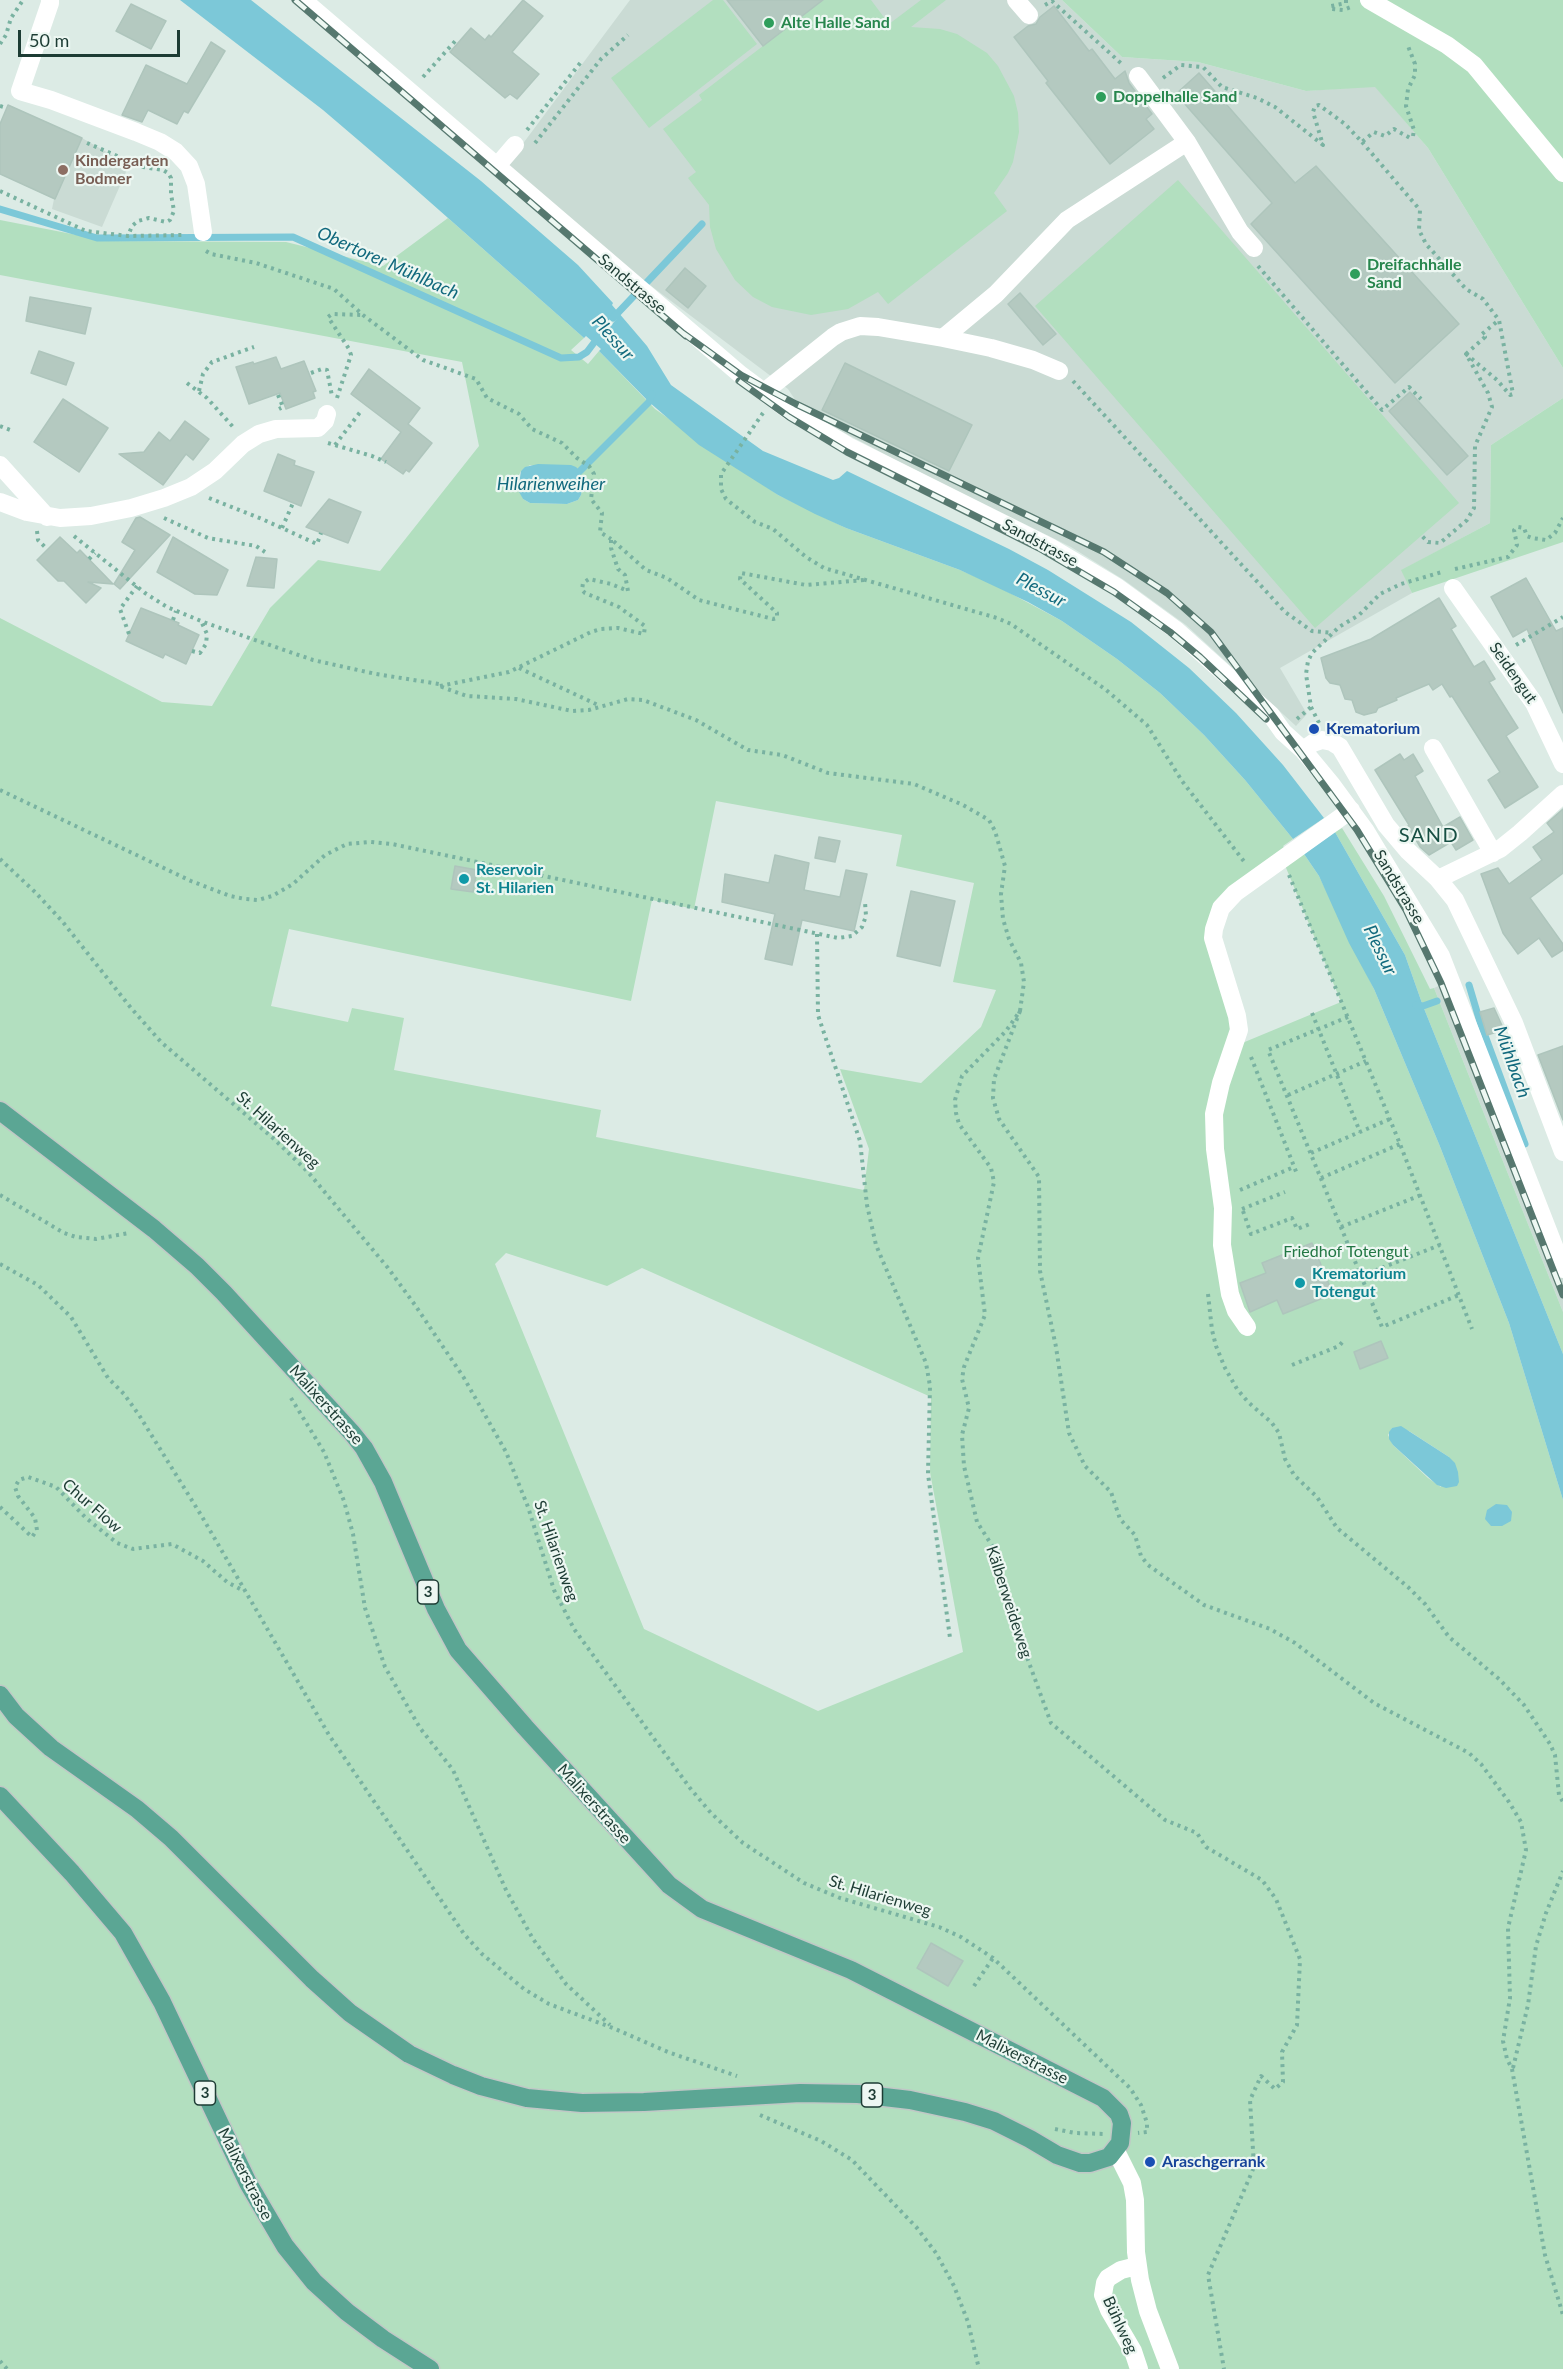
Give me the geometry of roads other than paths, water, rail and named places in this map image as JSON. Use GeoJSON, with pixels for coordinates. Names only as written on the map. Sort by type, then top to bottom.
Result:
{"type":"FeatureCollection","features":[{"type":"Feature","properties":{"kind":"main road","name":"Malixerstrasse"},"geometry":{"type":"LineString","coordinates":[[0,1111],[154,1229],[224,1293],[364,1448],[384,1482],[436,1609],[458,1650],[669,1885],[702,1909],[851,1970],[1090,2091],[1113,2106],[1119,2114],[1122,2133],[1116,2151]]}},
{"type":"Feature","properties":{"kind":"main road","name":"3"},"geometry":{"type":"LineString","coordinates":[[0,1695],[23,1723],[51,1748],[137,1809],[171,1838],[331,1996],[368,2027],[409,2054],[453,2075],[516,2095],[555,2101],[611,2104],[825,2093],[910,2100],[980,2116],[1030,2139],[1057,2155],[1080,2163],[1100,2161],[1116,2151]]}},
{"type":"Feature","properties":{"kind":"main road","name":"Malixerstrasse"},"geometry":{"type":"LineString","coordinates":[[0,1796],[123,1933],[162,2002],[248,2183],[285,2246],[314,2282],[346,2312],[429,2369]]}},
{"type":"Feature","properties":{"kind":"street"},"geometry":{"type":"LineString","coordinates":[[50,0],[20,91],[51,100],[136,132],[176,152],[189,166],[196,184],[200,237]]}},
{"type":"Feature","properties":{"kind":"street","name":"Sandstrasse"},"geometry":{"type":"LineString","coordinates":[[303,0],[703,344],[764,392],[798,416],[848,446],[1050,547],[1117,586],[1176,630],[1228,674],[1271,715],[1283,732],[1303,750],[1344,815],[1383,858],[1446,967],[1563,1269]]}},
{"type":"Feature","properties":{"kind":"street"},"geometry":{"type":"LineString","coordinates":[[1016,0],[1029,15]]}},
{"type":"Feature","properties":{"kind":"street"},"geometry":{"type":"LineString","coordinates":[[1363,4],[1447,45],[1474,65],[1563,173]]}},
{"type":"Feature","properties":{"kind":"street"},"geometry":{"type":"LineString","coordinates":[[1138,76],[1187,142],[1240,232],[1254,248]]}},
{"type":"Feature","properties":{"kind":"street"},"geometry":{"type":"LineString","coordinates":[[943,338],[996,294],[1067,219],[1187,142]]}},
{"type":"Feature","properties":{"kind":"street"},"geometry":{"type":"LineString","coordinates":[[497,166],[522,146]]}},
{"type":"Feature","properties":{"kind":"street"},"geometry":{"type":"LineString","coordinates":[[764,392],[832,337],[854,327],[878,327],[1004,351],[1059,371]]}},
{"type":"Feature","properties":{"kind":"street"},"geometry":{"type":"LineString","coordinates":[[0,502],[54,518],[99,515],[140,505],[189,488],[215,471],[243,444],[267,432],[287,428],[314,429],[322,425],[327,414]]}},
{"type":"Feature","properties":{"kind":"street"},"geometry":{"type":"LineString","coordinates":[[0,465],[54,518]]}},
{"type":"Feature","properties":{"kind":"street","name":"Seidengut"},"geometry":{"type":"LineString","coordinates":[[1453,588],[1539,711],[1563,764]]}},
{"type":"Feature","properties":{"kind":"street"},"geometry":{"type":"LineString","coordinates":[[1303,750],[1316,741],[1335,744],[1342,749],[1368,798],[1386,825],[1408,851],[1438,879],[1461,912],[1497,984],[1563,1152]]}},
{"type":"Feature","properties":{"kind":"street"},"geometry":{"type":"LineString","coordinates":[[1433,748],[1493,854]]}},
{"type":"Feature","properties":{"kind":"street"},"geometry":{"type":"LineString","coordinates":[[1438,879],[1493,854],[1563,794]]}},
{"type":"Feature","properties":{"kind":"street"},"geometry":{"type":"LineString","coordinates":[[1247,1327],[1236,1311],[1230,1294],[1223,1255],[1223,1208],[1214,1131],[1218,1093],[1239,1030],[1238,1016],[1213,938],[1214,929],[1221,908],[1228,899],[1256,876],[1344,815]]}},
{"type":"Feature","properties":{"kind":"street"},"geometry":{"type":"LineString","coordinates":[[1116,2151],[1132,2183],[1135,2200],[1137,2266],[1148,2311],[1170,2369]]}},
{"type":"Feature","properties":{"kind":"street","name":"Bühlweg"},"geometry":{"type":"LineString","coordinates":[[1137,2266],[1121,2270],[1108,2278],[1103,2295],[1133,2351],[1139,2369]]}},
{"type":"Feature","properties":{"kind":"water","name":"Plessur"},"geometry":{"type":"Polygon","coordinates":[[[180,0],[251,0],[481,181],[578,265],[613,303],[612,305],[647,346],[671,385],[763,451],[833,480],[847,471],[1009,549],[1048,570],[1131,622],[1189,668],[1236,713],[1283,765],[1324,818],[1293,839],[1245,780],[1204,735],[1160,693],[1117,659],[1062,621],[960,570],[846,528],[815,514],[778,495],[699,445],[649,402],[599,351],[601,349],[586,336],[584,338],[405,180],[323,110],[180,0]]]}},
{"type":"Feature","properties":{"kind":"water","name":"Hilarienweiher"},"geometry":{"type":"Polygon","coordinates":[[[538,464],[576,467],[580,471],[583,484],[578,500],[567,504],[530,503],[523,499],[518,490],[521,471],[525,467],[538,464]]]}},
{"type":"Feature","properties":{"kind":"water","name":"Plessur"},"geometry":{"type":"Polygon","coordinates":[[[1335,832],[1405,955],[1423,1006],[1563,1354],[1563,1500],[1509,1323],[1439,1144],[1374,989],[1349,943],[1319,876],[1304,854],[1335,832]]]}},
{"type":"Feature","properties":{"kind":"water"},"geometry":{"type":"Polygon","coordinates":[[[1401,1426],[1455,1463],[1459,1482],[1457,1486],[1446,1488],[1437,1485],[1393,1445],[1389,1439],[1389,1432],[1392,1428],[1401,1426]]]}},
{"type":"Feature","properties":{"kind":"water"},"geometry":{"type":"Polygon","coordinates":[[[1496,1504],[1507,1505],[1512,1512],[1511,1521],[1502,1526],[1491,1526],[1485,1519],[1487,1510],[1496,1504]]]}},
{"type":"Feature","properties":{"kind":"waterway","name":"Obertorer Mühlbach"},"geometry":{"type":"LineString","coordinates":[[0,209],[97,238],[293,237],[561,358],[579,357],[587,352],[599,336]]}},
{"type":"Feature","properties":{"kind":"waterway","name":"Obertorer Mühlbach"},"geometry":{"type":"LineString","coordinates":[[613,318],[702,224]]}},
{"type":"Feature","properties":{"kind":"waterway"},"geometry":{"type":"LineString","coordinates":[[580,471],[649,402],[652,394]]}},
{"type":"Feature","properties":{"kind":"waterway","name":"Mühlbach"},"geometry":{"type":"LineString","coordinates":[[1469,985],[1480,1022],[1525,1144]]}},
{"type":"Feature","properties":{"kind":"waterway","name":"Mühlbach"},"geometry":{"type":"LineString","coordinates":[[1416,1005],[1423,1006],[1437,1001]]}},
{"type":"Feature","properties":{"kind":"railway"},"geometry":{"type":"LineString","coordinates":[[295,0],[686,336]]}},
{"type":"Feature","properties":{"kind":"railway"},"geometry":{"type":"LineString","coordinates":[[680,331],[741,375],[796,404],[1104,552],[1167,593],[1211,632],[1357,830],[1406,910],[1441,983],[1563,1295]]}},
{"type":"Feature","properties":{"kind":"railway"},"geometry":{"type":"LineString","coordinates":[[739,381],[789,417],[847,452],[1039,548],[1114,592],[1170,632],[1200,657],[1266,719]]}},
{"type":"Feature","properties":{"kind":"place","name":"Alte Halle Sand"},"geometry":{"type":"Point","coordinates":[769,23]}},
{"type":"Feature","properties":{"kind":"place","name":"Doppelhalle Sand"},"geometry":{"type":"Point","coordinates":[1101,97]}},
{"type":"Feature","properties":{"kind":"place","name":"Kindergarten Bodmer"},"geometry":{"type":"Point","coordinates":[63,170]}},
{"type":"Feature","properties":{"kind":"place","name":"Dreifachhalle Sand"},"geometry":{"type":"Point","coordinates":[1355,274]}},
{"type":"Feature","properties":{"kind":"place","name":"Krematorium"},"geometry":{"type":"Point","coordinates":[1314,729]}},
{"type":"Feature","properties":{"kind":"place","name":"Reservoir St. Hilarien"},"geometry":{"type":"Point","coordinates":[464,879]}},
{"type":"Feature","properties":{"kind":"place","name":"Krematorium Totengut"},"geometry":{"type":"Point","coordinates":[1300,1283]}},
{"type":"Feature","properties":{"kind":"place","name":"Araschgerrank"},"geometry":{"type":"Point","coordinates":[1150,2162]}},
{"type":"Feature","properties":{"kind":"district","name":"SAND"},"geometry":{"type":"Point","coordinates":[1429,836]}},
{"type":"Feature","properties":{"kind":"park label","name":"Friedhof Totengut"},"geometry":{"type":"Point","coordinates":[1346,1252]}}]}
